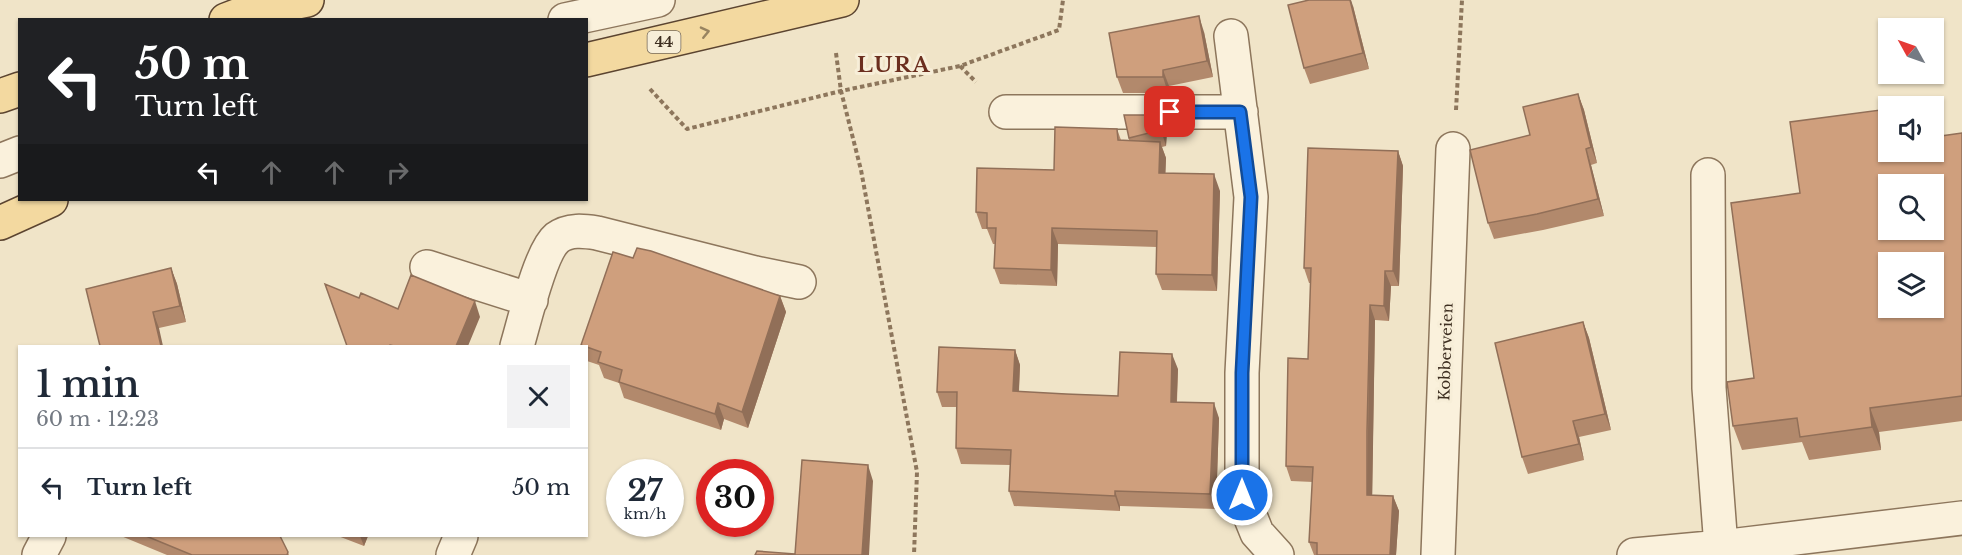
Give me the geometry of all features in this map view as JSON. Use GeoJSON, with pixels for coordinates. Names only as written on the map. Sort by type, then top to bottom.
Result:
{"type":"FeatureCollection","features":[{"type":"Feature","properties":{"kind":"main road"},"geometry":{"type":"LineString","coordinates":[[231,18],[244,13],[307,0]]}},
{"type":"Feature","properties":{"kind":"main road","name":"44"},"geometry":{"type":"LineString","coordinates":[[588,60],[842,0]]}},
{"type":"Feature","properties":{"kind":"main road"},"geometry":{"type":"LineString","coordinates":[[0,96],[18,90]]}},
{"type":"Feature","properties":{"kind":"main road"},"geometry":{"type":"LineString","coordinates":[[0,223],[49,201]]}},
{"type":"Feature","properties":{"kind":"street"},"geometry":{"type":"LineString","coordinates":[[574,18],[658,0]]}},
{"type":"Feature","properties":{"kind":"street"},"geometry":{"type":"LineString","coordinates":[[1231,36],[1251,197],[1242,373],[1242,495],[1257,533],[1277,555]]}},
{"type":"Feature","properties":{"kind":"street"},"geometry":{"type":"LineString","coordinates":[[1006,112],[1240,112]]}},
{"type":"Feature","properties":{"kind":"street","name":"Kobberveien"},"geometry":{"type":"LineString","coordinates":[[1438,555],[1453,149]]}},
{"type":"Feature","properties":{"kind":"street"},"geometry":{"type":"LineString","coordinates":[[0,161],[18,154]]}},
{"type":"Feature","properties":{"kind":"street"},"geometry":{"type":"LineString","coordinates":[[1708,175],[1709,388],[1721,547]]}},
{"type":"Feature","properties":{"kind":"street"},"geometry":{"type":"LineString","coordinates":[[517,345],[547,253],[557,238],[579,231],[597,233],[799,282]]}},
{"type":"Feature","properties":{"kind":"street"},"geometry":{"type":"LineString","coordinates":[[427,267],[531,300]]}},
{"type":"Feature","properties":{"kind":"street"},"geometry":{"type":"LineString","coordinates":[[1634,555],[1721,547],[1824,545],[1962,519]]}},
{"type":"Feature","properties":{"kind":"street"},"geometry":{"type":"LineString","coordinates":[[39,555],[48,537]]}},
{"type":"Feature","properties":{"kind":"street"},"geometry":{"type":"LineString","coordinates":[[453,555],[461,537]]}},
{"type":"Feature","properties":{"kind":"path"},"geometry":{"type":"LineString","coordinates":[[650,88],[687,129],[960,66],[1059,30],[1063,0]]}},
{"type":"Feature","properties":{"kind":"path"},"geometry":{"type":"LineString","coordinates":[[1453,149],[1462,0]]}},
{"type":"Feature","properties":{"kind":"path"},"geometry":{"type":"LineString","coordinates":[[836,53],[841,92],[861,171],[917,472],[914,555]]}},
{"type":"Feature","properties":{"kind":"building"},"geometry":{"type":"Polygon","coordinates":[[[1309,0],[1350,0],[1363,53],[1304,68],[1288,5],[1309,0]]]}},
{"type":"Feature","properties":{"kind":"building"},"geometry":{"type":"Polygon","coordinates":[[[1199,16],[1207,61],[1163,70],[1163,77],[1117,77],[1109,33],[1199,16]]]}},
{"type":"Feature","properties":{"kind":"building"},"geometry":{"type":"Polygon","coordinates":[[[1578,94],[1591,147],[1586,149],[1598,199],[1488,223],[1470,150],[1530,135],[1523,107],[1578,94]]]}},
{"type":"Feature","properties":{"kind":"building"},"geometry":{"type":"Polygon","coordinates":[[[1878,110],[1878,162],[1944,162],[1944,136],[1962,133],[1962,396],[1870,408],[1872,427],[1800,437],[1797,418],[1733,426],[1727,382],[1754,378],[1731,203],[1800,193],[1790,122],[1878,110]]]}},
{"type":"Feature","properties":{"kind":"building"},"geometry":{"type":"Polygon","coordinates":[[[1124,115],[1161,115],[1161,130],[1129,138],[1124,115]]]}},
{"type":"Feature","properties":{"kind":"building"},"geometry":{"type":"Polygon","coordinates":[[[1055,127],[1117,129],[1118,140],[1160,142],[1159,173],[1214,174],[1212,275],[1156,274],[1157,231],[1052,228],[1051,270],[994,268],[996,228],[987,228],[987,213],[976,212],[977,168],[1054,170],[1055,127]]]}},
{"type":"Feature","properties":{"kind":"building"},"geometry":{"type":"Polygon","coordinates":[[[1308,148],[1398,151],[1393,271],[1385,271],[1384,306],[1370,305],[1367,431],[1367,495],[1393,496],[1390,555],[1317,555],[1317,543],[1309,542],[1313,467],[1286,466],[1288,358],[1308,359],[1311,268],[1304,268],[1308,148]]]}},
{"type":"Feature","properties":{"kind":"building"},"geometry":{"type":"Polygon","coordinates":[[[637,248],[651,251],[780,296],[742,412],[718,403],[715,414],[619,382],[622,370],[598,362],[601,352],[588,347],[588,345],[581,345],[613,252],[633,258],[637,248]]]}},
{"type":"Feature","properties":{"kind":"building"},"geometry":{"type":"Polygon","coordinates":[[[171,268],[180,306],[153,312],[161,345],[100,345],[86,289],[171,268]]]}},
{"type":"Feature","properties":{"kind":"building"},"geometry":{"type":"Polygon","coordinates":[[[411,275],[475,301],[456,345],[347,345],[325,284],[359,298],[361,293],[398,309],[411,275]]]}},
{"type":"Feature","properties":{"kind":"building"},"geometry":{"type":"Polygon","coordinates":[[[1583,322],[1605,414],[1573,421],[1579,444],[1522,457],[1495,343],[1583,322]]]}},
{"type":"Feature","properties":{"kind":"building"},"geometry":{"type":"Polygon","coordinates":[[[939,347],[1015,350],[1013,391],[1118,396],[1120,352],[1172,354],[1171,402],[1214,403],[1210,494],[1115,491],[1115,496],[1009,491],[1011,450],[956,448],[957,392],[937,392],[939,347]]]}},
{"type":"Feature","properties":{"kind":"building"},"geometry":{"type":"Polygon","coordinates":[[[802,460],[868,465],[862,555],[755,555],[757,551],[795,554],[802,460]]]}},
{"type":"Feature","properties":{"kind":"building"},"geometry":{"type":"Polygon","coordinates":[[[148,537],[280,537],[288,552],[287,555],[192,555],[148,537]]]}},
{"type":"Feature","properties":{"kind":"district","name":"LURA"},"geometry":{"type":"Point","coordinates":[894,65]}},
{"type":"Feature","properties":{"kind":"route"},"geometry":{"type":"LineString","coordinates":[[1170,112],[1240,112],[1251,197],[1242,373],[1242,495]]}}]}
